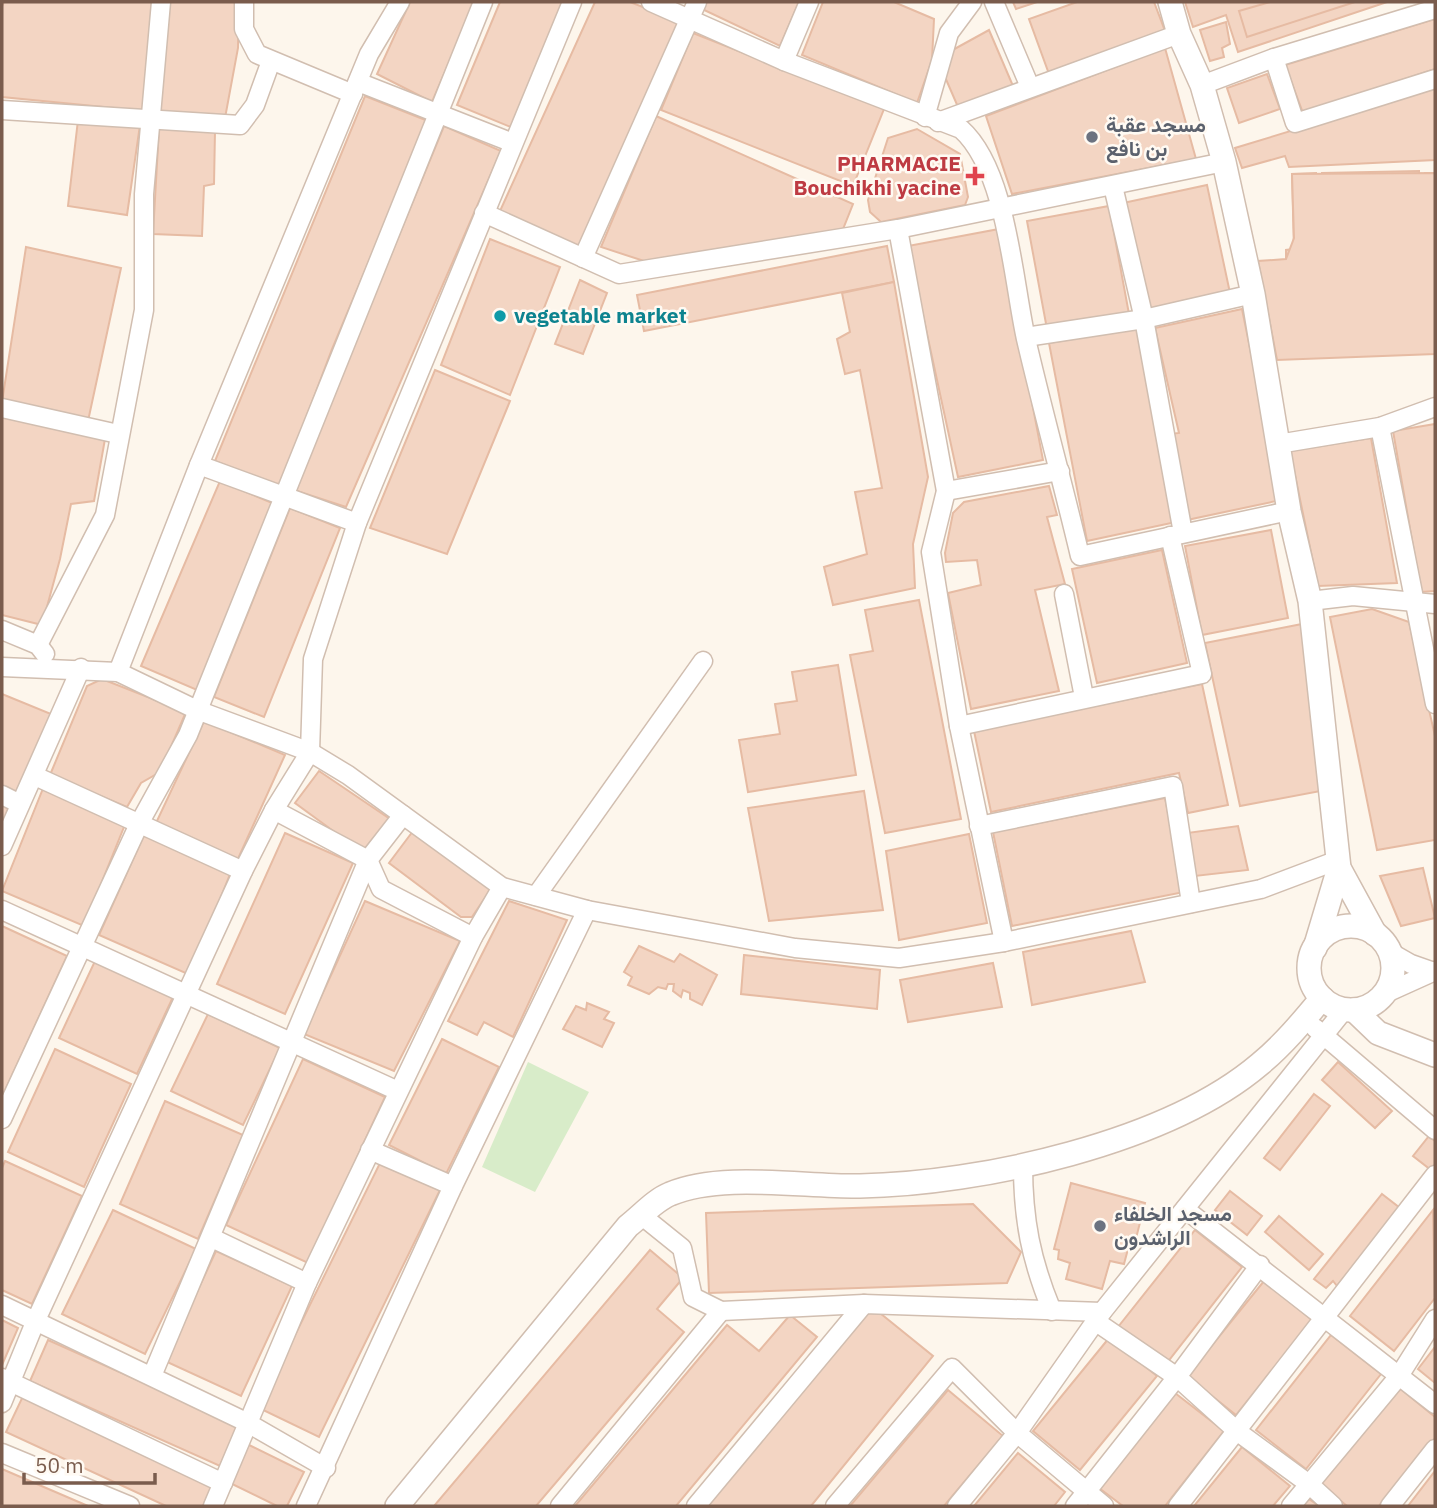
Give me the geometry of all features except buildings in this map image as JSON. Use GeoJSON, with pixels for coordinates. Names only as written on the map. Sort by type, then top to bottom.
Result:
{"type":"FeatureCollection","features":[{"type":"Feature","properties":{"kind":"street"},"geometry":{"type":"LineString","coordinates":[[38,645],[105,515],[118,434],[144,310],[144,194],[161,2]]}},
{"type":"Feature","properties":{"kind":"street"},"geometry":{"type":"LineString","coordinates":[[244,2],[244,29],[257,54],[513,143]]}},
{"type":"Feature","properties":{"kind":"street"},"geometry":{"type":"LineString","coordinates":[[118,672],[199,465],[369,54],[400,2]]}},
{"type":"Feature","properties":{"kind":"street"},"geometry":{"type":"LineString","coordinates":[[2,1119],[79,948],[140,822],[188,735],[484,2]]}},
{"type":"Feature","properties":{"kind":"street"},"geometry":{"type":"LineString","coordinates":[[2,1403],[7,1380],[243,871],[274,810],[310,752],[313,659],[357,523],[572,2]]}},
{"type":"Feature","properties":{"kind":"street"},"geometry":{"type":"LineString","coordinates":[[651,2],[784,61],[961,129],[972,139],[1002,208],[1026,337],[1080,556],[1289,511]]}},
{"type":"Feature","properties":{"kind":"street"},"geometry":{"type":"LineString","coordinates":[[583,258],[697,2]]}},
{"type":"Feature","properties":{"kind":"street"},"geometry":{"type":"LineString","coordinates":[[784,61],[808,2]]}},
{"type":"Feature","properties":{"kind":"street"},"geometry":{"type":"LineString","coordinates":[[932,119],[949,33],[972,2]]}},
{"type":"Feature","properties":{"kind":"street"},"geometry":{"type":"LineString","coordinates":[[994,2],[1030,86]]}},
{"type":"Feature","properties":{"kind":"street"},"geometry":{"type":"LineString","coordinates":[[1170,2],[1179,34],[1202,85],[1224,162],[1253,294],[1289,511],[1310,601],[1338,864],[1309,969],[1315,989],[1322,998],[1349,1010],[1378,1033],[1435,1055]]}},
{"type":"Feature","properties":{"kind":"street"},"geometry":{"type":"LineString","coordinates":[[1202,85],[1275,58],[1435,9]]}},
{"type":"Feature","properties":{"kind":"street"},"geometry":{"type":"LineString","coordinates":[[932,119],[1179,34]]}},
{"type":"Feature","properties":{"kind":"street"},"geometry":{"type":"LineString","coordinates":[[1275,58],[1295,122],[1435,79]]}},
{"type":"Feature","properties":{"kind":"street"},"geometry":{"type":"LineString","coordinates":[[2,110],[151,118],[186,124],[240,125],[255,105],[271,61]]}},
{"type":"Feature","properties":{"kind":"street"},"geometry":{"type":"LineString","coordinates":[[484,213],[619,274],[898,229],[1224,162]]}},
{"type":"Feature","properties":{"kind":"street"},"geometry":{"type":"LineString","coordinates":[[959,726],[1084,697],[1202,674],[1176,534],[1144,319],[1113,186]]}},
{"type":"Feature","properties":{"kind":"street"},"geometry":{"type":"LineString","coordinates":[[898,229],[946,491],[931,552],[959,726],[1004,942]]}},
{"type":"Feature","properties":{"kind":"street"},"geometry":{"type":"LineString","coordinates":[[1026,337],[1144,319],[1253,294]]}},
{"type":"Feature","properties":{"kind":"street"},"geometry":{"type":"LineString","coordinates":[[1278,444],[1380,427],[1435,407]]}},
{"type":"Feature","properties":{"kind":"street"},"geometry":{"type":"LineString","coordinates":[[2,408],[118,434]]}},
{"type":"Feature","properties":{"kind":"street"},"geometry":{"type":"LineString","coordinates":[[1380,427],[1435,704]]}},
{"type":"Feature","properties":{"kind":"street"},"geometry":{"type":"LineString","coordinates":[[199,465],[284,499],[357,523]]}},
{"type":"Feature","properties":{"kind":"street"},"geometry":{"type":"LineString","coordinates":[[946,491],[1060,471]]}},
{"type":"Feature","properties":{"kind":"street"},"geometry":{"type":"LineString","coordinates":[[1064,594],[1084,697]]}},
{"type":"Feature","properties":{"kind":"street"},"geometry":{"type":"LineString","coordinates":[[1310,601],[1353,596],[1435,604]]}},
{"type":"Feature","properties":{"kind":"street"},"geometry":{"type":"LineString","coordinates":[[2,630],[38,645],[55,668]]}},
{"type":"Feature","properties":{"kind":"street"},"geometry":{"type":"LineString","coordinates":[[536,896],[704,661]]}},
{"type":"Feature","properties":{"kind":"street"},"geometry":{"type":"LineString","coordinates":[[2,667],[81,668],[118,672],[197,710],[310,752],[502,887],[587,910],[795,948],[899,958],[1004,942],[1285,882],[1338,864]]}},
{"type":"Feature","properties":{"kind":"street"},"geometry":{"type":"LineString","coordinates":[[2,846],[81,668]]}},
{"type":"Feature","properties":{"kind":"street"},"geometry":{"type":"LineString","coordinates":[[35,776],[243,871]]}},
{"type":"Feature","properties":{"kind":"street"},"geometry":{"type":"LineString","coordinates":[[979,826],[1173,786],[1191,903]]}},
{"type":"Feature","properties":{"kind":"street"},"geometry":{"type":"LineString","coordinates":[[2,795],[20,804]]}},
{"type":"Feature","properties":{"kind":"street"},"geometry":{"type":"LineString","coordinates":[[274,810],[368,860],[381,889],[473,937]]}},
{"type":"Feature","properties":{"kind":"street"},"geometry":{"type":"LineString","coordinates":[[152,1376],[368,860],[403,815]]}},
{"type":"Feature","properties":{"kind":"street"},"geometry":{"type":"LineString","coordinates":[[1338,864],[1375,934],[1390,951],[1411,964],[1435,971]]}},
{"type":"Feature","properties":{"kind":"street"},"geometry":{"type":"LineString","coordinates":[[214,1506],[246,1422],[307,1283],[473,937],[502,887]]}},
{"type":"Feature","properties":{"kind":"street"},"geometry":{"type":"LineString","coordinates":[[2,910],[79,948],[398,1091]]}},
{"type":"Feature","properties":{"kind":"street"},"geometry":{"type":"LineString","coordinates":[[306,1506],[326,1468],[453,1186],[587,910]]}},
{"type":"Feature","properties":{"kind":"street"},"geometry":{"type":"LineString","coordinates":[[1315,948],[1322,939],[1342,928],[1353,926],[1375,934]]}},
{"type":"Feature","properties":{"kind":"street"},"geometry":{"type":"LineString","coordinates":[[1390,951],[1394,969],[1383,996],[1390,1019],[1408,1045]]}},
{"type":"Feature","properties":{"kind":"street"},"geometry":{"type":"LineString","coordinates":[[957,1506],[1017,1433],[1099,1316],[1324,1035],[1349,1010],[1435,971]]}},
{"type":"Feature","properties":{"kind":"street"},"geometry":{"type":"LineString","coordinates":[[397,1506],[628,1226],[668,1194],[705,1183],[862,1186],[989,1173],[1076,1153],[1208,1100],[1260,1065],[1322,998]]}},
{"type":"Feature","properties":{"kind":"street"},"geometry":{"type":"LineString","coordinates":[[1304,1019],[1435,1130]]}},
{"type":"Feature","properties":{"kind":"street"},"geometry":{"type":"LineString","coordinates":[[370,1150],[453,1186]]}},
{"type":"Feature","properties":{"kind":"street"},"geometry":{"type":"LineString","coordinates":[[1023,1165],[1023,1212],[1035,1270],[1052,1311]]}},
{"type":"Feature","properties":{"kind":"street"},"geometry":{"type":"LineString","coordinates":[[1178,1506],[1435,1175]]}},
{"type":"Feature","properties":{"kind":"street"},"geometry":{"type":"LineString","coordinates":[[1185,1209],[1435,1404]]}},
{"type":"Feature","properties":{"kind":"street"},"geometry":{"type":"LineString","coordinates":[[641,1215],[682,1248],[693,1297],[721,1311],[864,1304],[1052,1311],[1099,1316],[1177,1377],[1238,1432],[1309,1484],[1333,1506]]}},
{"type":"Feature","properties":{"kind":"street"},"geometry":{"type":"LineString","coordinates":[[212,1238],[307,1283]]}},
{"type":"Feature","properties":{"kind":"street"},"geometry":{"type":"LineString","coordinates":[[1075,1506],[1177,1377],[1260,1265]]}},
{"type":"Feature","properties":{"kind":"street"},"geometry":{"type":"LineString","coordinates":[[695,1506],[864,1304]]}},
{"type":"Feature","properties":{"kind":"street"},"geometry":{"type":"LineString","coordinates":[[2,1305],[246,1422],[326,1468]]}},
{"type":"Feature","properties":{"kind":"street"},"geometry":{"type":"LineString","coordinates":[[560,1506],[721,1311]]}},
{"type":"Feature","properties":{"kind":"street"},"geometry":{"type":"LineString","coordinates":[[1291,1506],[1399,1376],[1435,1319]]}},
{"type":"Feature","properties":{"kind":"street"},"geometry":{"type":"LineString","coordinates":[[835,1506],[951,1368],[1017,1433],[1104,1506]]}},
{"type":"Feature","properties":{"kind":"street"},"geometry":{"type":"LineString","coordinates":[[7,1380],[222,1483]]}},
{"type":"Feature","properties":{"kind":"street"},"geometry":{"type":"LineString","coordinates":[[1390,1506],[1435,1449]]}},
{"type":"Feature","properties":{"kind":"street"},"geometry":{"type":"LineString","coordinates":[[2,1453],[130,1506]]}},
{"type":"Feature","properties":{"kind":"green space"},"geometry":{"type":"Polygon","coordinates":[[[528,1062],[589,1092],[535,1192],[482,1167],[528,1062]]]}},
{"type":"Feature","properties":{"kind":"place","name":"مسجد عقبة بن نافع"},"geometry":{"type":"Point","coordinates":[1092,137]}},
{"type":"Feature","properties":{"kind":"place","name":"PHARMACIE Bouchikhi yacine"},"geometry":{"type":"Point","coordinates":[975,176]}},
{"type":"Feature","properties":{"kind":"place","name":"vegetable market"},"geometry":{"type":"Point","coordinates":[500,316]}},
{"type":"Feature","properties":{"kind":"place","name":"مسجد الخلفاء الراشدون"},"geometry":{"type":"Point","coordinates":[1100,1226]}}]}
